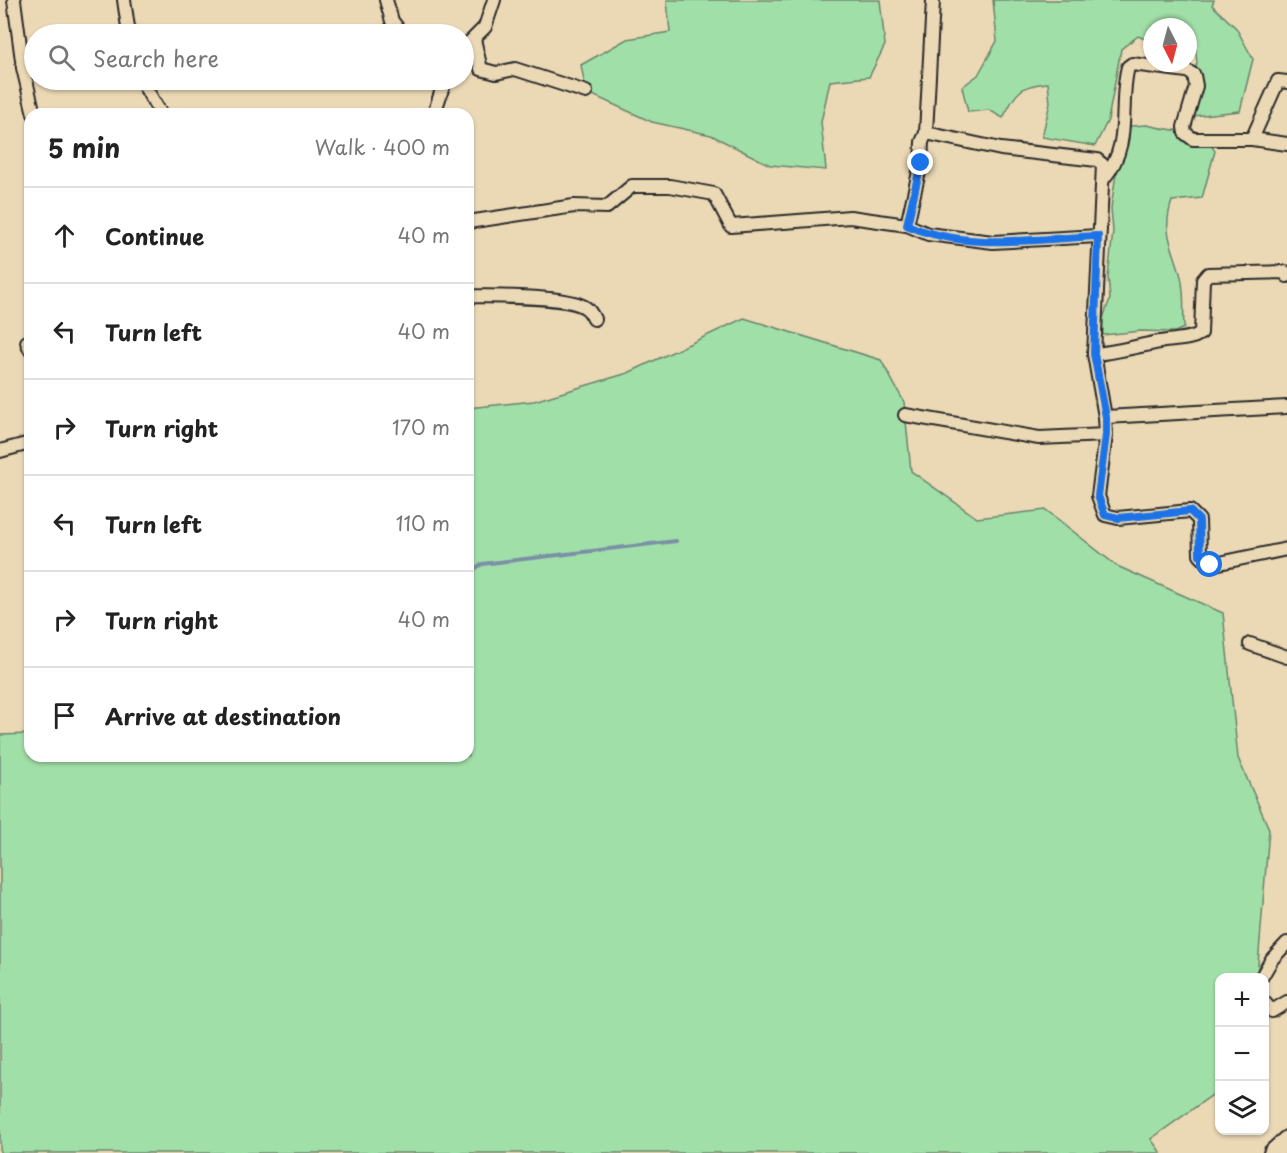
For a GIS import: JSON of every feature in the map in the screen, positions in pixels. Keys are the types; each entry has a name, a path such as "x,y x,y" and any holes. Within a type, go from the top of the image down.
{"main road":[{"path":"1273,1153 1287,1140"}],"street":[{"path":"14,0 24,72"},
{"path":"124,0 128,24"},
{"path":"494,0 485,27 474,39 481,69 496,73 515,69 586,92"},
{"path":"907,225 921,163 922,142 926,132 933,1"},
{"path":"388,3 397,24"},
{"path":"1104,178 1117,157 1126,111 1125,76 1128,67 1132,64 1187,71 1194,75 1196,86 1184,127 1185,133 1193,139 1252,140 1287,144"},
{"path":"1252,140 1278,81 1287,82"},
{"path":"28,90 33,108"},
{"path":"147,90 157,108"},
{"path":"436,108 442,90"},
{"path":"926,132 1001,149 1097,159 1103,165 1094,354 1106,417 1106,435 1098,496 1105,515 1118,518 1190,511 1199,520 1200,555 1210,565 1287,549"},
{"path":"474,221 574,206 607,207 632,186 670,186 714,194 731,226 850,217 907,225 928,234 993,242 1098,236"},
{"path":"1094,354 1127,351 1159,342 1194,338 1202,333 1203,280 1208,274 1286,272 1287,276"},
{"path":"474,296 552,300 579,304 587,308 594,319"},
{"path":"1106,417 1287,407"},
{"path":"905,415 1039,438 1106,435"},
{"path":"0,451 24,445"},
{"path":"1250,644 1287,657"},
{"path":"1264,973 1272,959 1287,943"},
{"path":"1269,1008 1272,1011 1287,1002"}],"green space":[{"path":"667,0 880,0 885,45 869,77 830,81 821,122 826,170 770,165 711,135 652,122 586,92 581,65 627,39 670,32"},
{"path":"993,0 1214,0 1212,5 1236,28 1253,59 1240,111 1193,116 1190,84 1194,72 1197,72 1197,18 1143,18 1143,38 1138,36 1121,49 1108,120 1095,146 1042,137 1050,103 1048,83 1024,88 1015,96 1003,118 989,110 968,112 962,87 978,75 997,41"},
{"path":"1147,125 1194,134 1209,143 1215,151 1202,198 1172,201 1169,212 1168,231 1182,283 1184,328 1175,332 1141,331 1103,335 1102,321 1110,299 1108,277 1113,231 1111,208 1118,160 1126,133 1131,126"},
{"path":"744,318 881,360 904,402 911,471 977,518 1046,510 1117,566 1223,613 1238,758 1269,829 1257,973 1215,973 1215,1093 1151,1139 1161,1153 0,1153 0,735 24,734 24,762 474,762 474,407 534,401 628,373"}],"waterway":[{"path":"474,569 482,564 676,541"}],"route":[{"path":"921,163 907,225 928,234 993,242 1098,236 1094,354 1106,417 1106,435 1098,496 1105,515 1118,518 1190,511 1199,520 1200,555 1210,565"}]}
